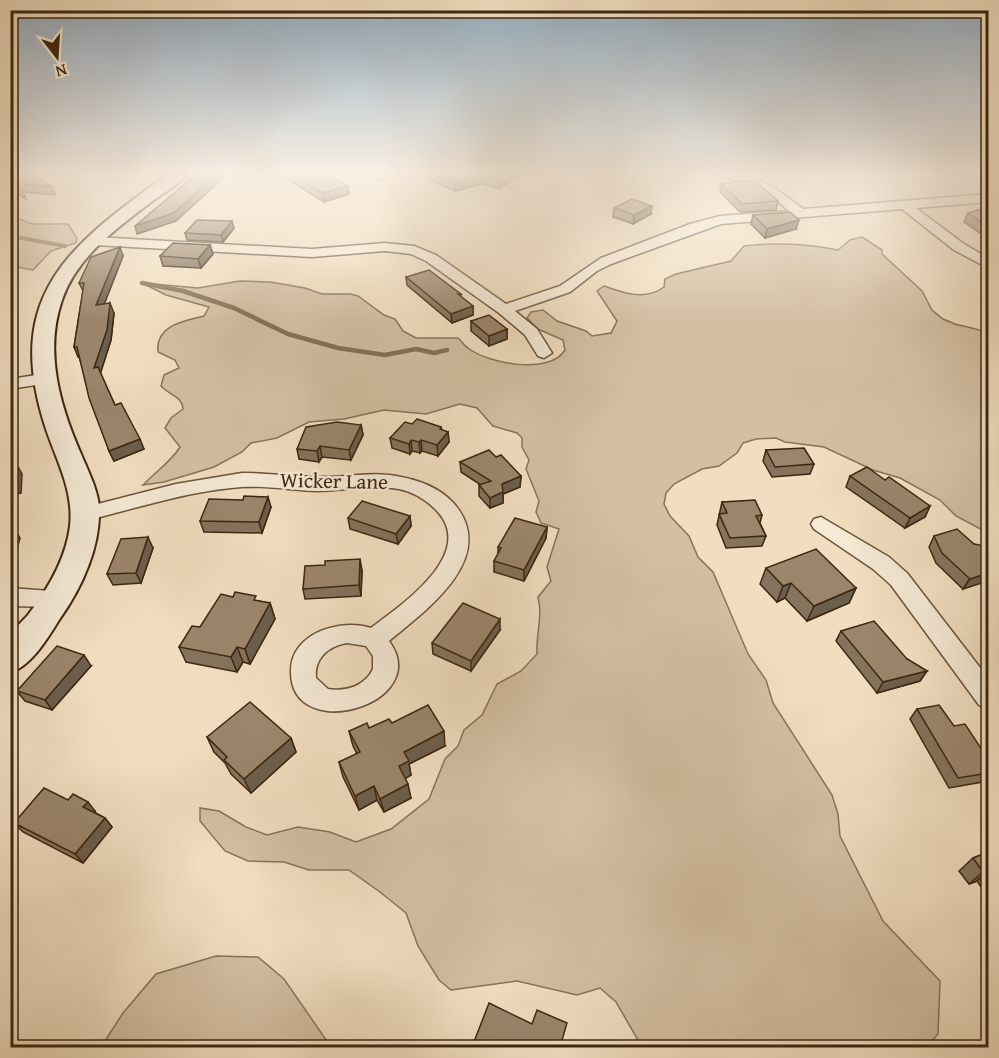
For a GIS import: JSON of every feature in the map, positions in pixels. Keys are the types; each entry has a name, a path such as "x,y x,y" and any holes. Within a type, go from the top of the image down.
{"main road":[{"path":"10,659 33,633 56,598 78,550 85,514 81,488 55,422 43,379 41,339 50,304 69,269 95,241 120,221"}],"street":[{"path":"504,310 559,292 597,265 695,227 720,221"},
{"path":"926,221 959,247 988,264"},
{"path":"95,241 312,253 385,247 408,249 431,258 504,310 533,334 544,353"},
{"path":"10,384 43,379"},
{"name":"Wicker Lane","path":"85,514 184,489 235,480 318,484 388,481 424,491 443,505 456,524 459,535 455,558 439,583 374,639"},
{"path":"821,524 881,563 899,579 988,697"},
{"path":"10,597 56,598"}],"shaded area":[{"path":"11,221 68,224 77,238 76,243 51,251 33,270 11,266"},
{"path":"862,237 882,250 882,254 922,291 932,310 943,319 988,332 988,533 956,516 940,500 900,478 873,470 824,447 785,442 776,438 756,439 743,443 737,453 719,466 702,469 674,484 666,493 664,504 670,516 689,536 698,557 713,572 748,654 766,680 773,703 832,795 838,814 840,836 883,921 940,981 938,1034 927,1047 642,1047 616,1002 600,988 577,995 517,981 451,990 439,980 418,946 406,913 349,870 309,870 284,862 248,861 225,851 200,821 200,808 219,811 246,827 267,835 298,827 330,832 356,842 391,829 429,799 445,759 458,746 464,730 482,715 497,684 521,671 537,654 540,612 538,597 551,581 547,567 559,529 541,523 536,512 539,501 526,469 529,460 522,447 522,438 517,433 493,426 477,408 460,404 426,414 384,410 344,419 309,422 277,438 251,443 242,452 214,467 164,482 143,485 168,462 180,447 165,428 171,418 183,409 182,405 178,398 161,386 164,375 179,368 175,360 158,352 158,343 166,330 180,322 204,316 209,307 166,295 142,283 198,288 240,281 270,282 305,288 322,294 350,294 358,296 384,315 395,319 403,331 416,338 458,338 477,354 489,359 533,365 557,358 565,350 563,340 538,329 527,318 531,312 543,310 557,321 586,331 592,336 611,333 617,321 597,291 604,286 627,293 650,294 664,287 665,279 676,274 731,261 744,246 791,244 838,250 850,240"},
{"path":"216,956 258,957 284,979 331,1047 101,1047 123,1013 156,974"}],"building":[{"path":"196,221 232,221 221,235 185,233"},
{"path":"759,221 794,221 767,229"},
{"path":"980,221 988,221 988,227"},
{"path":"173,243 210,245 198,259 160,256"},
{"path":"120,247 96,305 110,303 107,330 94,368 98,367 115,405 121,403 140,439 109,451 89,398 77,347 74,347 84,283 79,283 91,257"},
{"path":"429,270 473,306 451,314 406,277"},
{"path":"489,315 507,329 489,336 471,321"},
{"path":"417,419 441,427 440,429 448,432 437,445 421,440 419,442 411,440 409,444 390,438 405,422 412,424"},
{"path":"337,422 361,425 349,450 320,446 317,451 297,449 306,427"},
{"path":"804,448 814,464 775,467 766,450"},
{"path":"489,450 496,457 501,455 521,476 502,484 503,492 490,498 479,485 491,481 460,462"},
{"path":"17,465 16,483 10,484 10,466"},
{"path":"867,467 885,480 889,477 930,506 910,518 850,476"},
{"path":"244,496 268,497 259,522 200,521 209,499 243,500"},
{"path":"755,500 762,515 756,516 766,536 730,538 719,514 727,513 722,502"},
{"path":"362,501 410,516 396,534 348,518"},
{"path":"515,518 547,527 524,570 494,561 501,548 498,547"},
{"path":"957,529 974,544 984,546 988,551 988,573 970,579 942,553 934,536"},
{"path":"148,537 136,573 107,574 121,539"},
{"path":"816,549 856,588 814,606 791,583 783,586 766,568"},
{"path":"360,559 359,585 303,589 305,566 325,565 325,561"},
{"path":"235,592 256,596 254,600 270,603 245,649 237,647 231,657 179,647 192,626 200,627 221,594 233,597"},
{"path":"463,603 500,619 471,661 432,643"},
{"path":"874,621 907,659 927,671 883,682 841,631"},
{"path":"57,646 84,655 45,700 17,691"},
{"path":"250,702 291,738 244,779 224,760 227,757 207,737"},
{"path":"428,705 444,731 404,752 409,761 399,766 408,784 380,799 374,786 355,796 339,762 360,752 349,731 367,723 369,728 389,719 392,723"},
{"path":"939,705 954,726 965,724 988,759 988,773 958,778 917,709"},
{"path":"44,788 68,800 73,794 88,802 83,807 105,818 75,854 14,823"},
{"path":"988,852 988,870 983,872 973,858"},
{"path":"489,1003 532,1024 537,1010 567,1023 560,1047 472,1047"}],"waterway":[{"path":"10,236 65,246"},
{"path":"142,283 183,291 234,308 288,334 338,348 385,355 416,349 434,353 447,350"}]}
